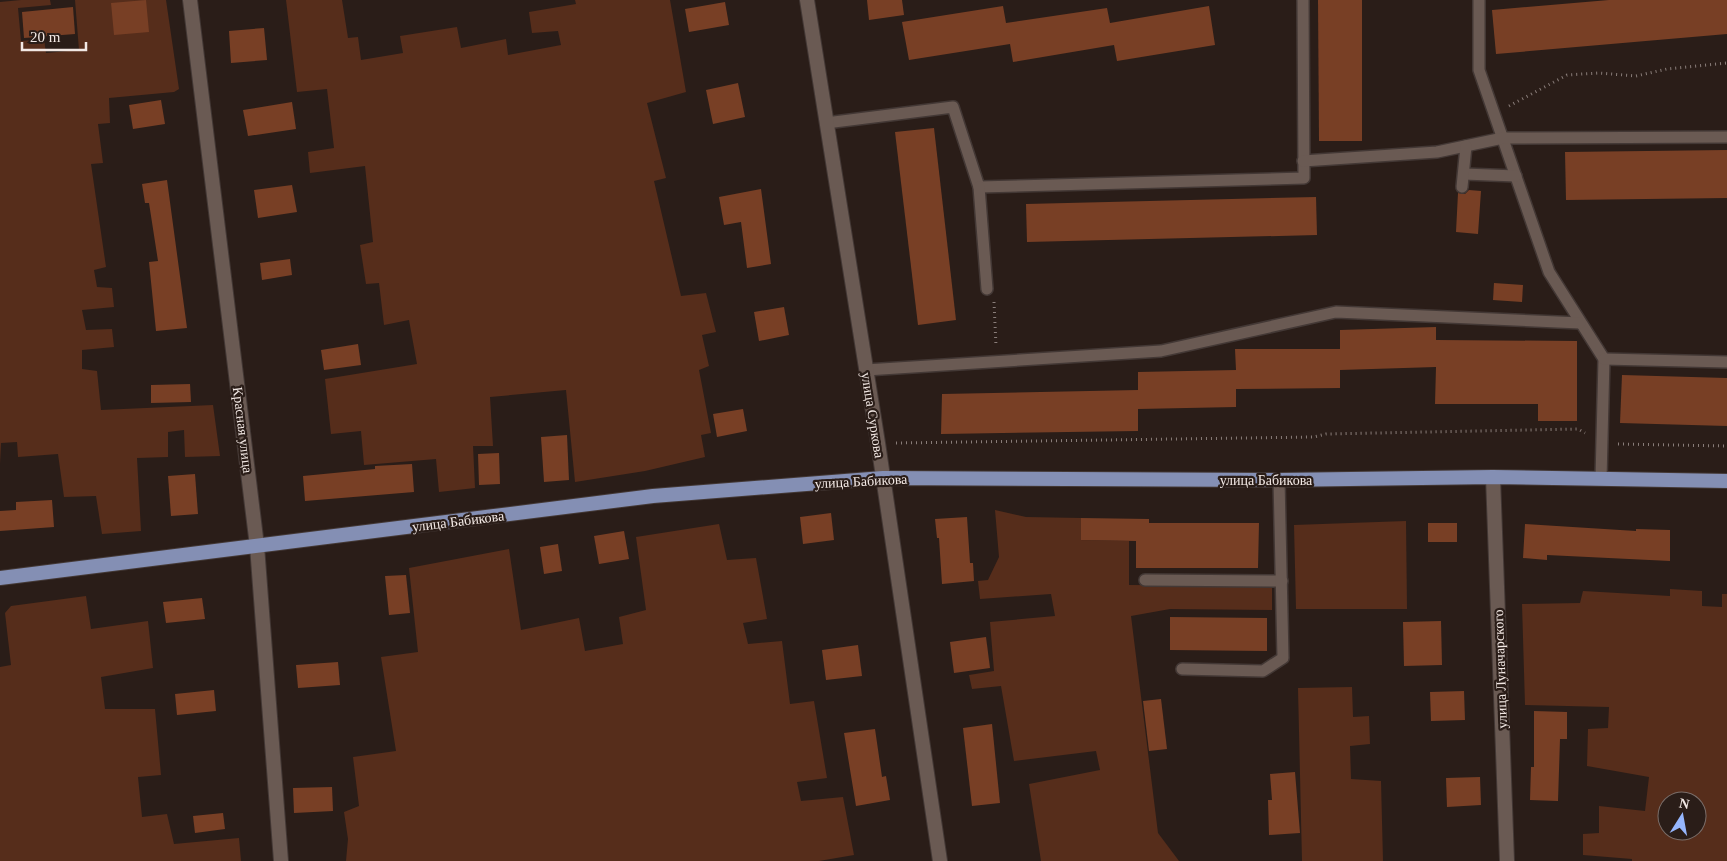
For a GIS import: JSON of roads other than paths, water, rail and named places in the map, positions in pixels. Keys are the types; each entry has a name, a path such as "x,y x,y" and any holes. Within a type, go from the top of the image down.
{"main road":[{"name":"улица Бабикова","path":"0,578 653,496 883,478 1279,480 1493,477 1727,481"}],"street":[{"name":"Красная улица","path":"190,0 258,546 281,861"},
{"name":"улица Суркова","path":"807,0 878,444 940,861"},
{"name":"улица Луначарского","path":"1493,477 1507,861"}],"lane":[{"path":"978,187 1304,178 1303,0"},
{"path":"1479,0 1479,70 1549,272 1604,359 1600,478"},
{"path":"826,123 953,107 978,187 986,289"},
{"path":"1303,161 1437,152 1503,138 1727,137"},
{"path":"1462,187 1466,146"},
{"path":"1464,174 1516,176"},
{"path":"866,370 1161,351 1336,312 1580,323"},
{"path":"1604,359 1727,362"},
{"path":"1182,669 1263,671 1283,658 1279,480"},
{"path":"1145,580 1282,581"}]}
